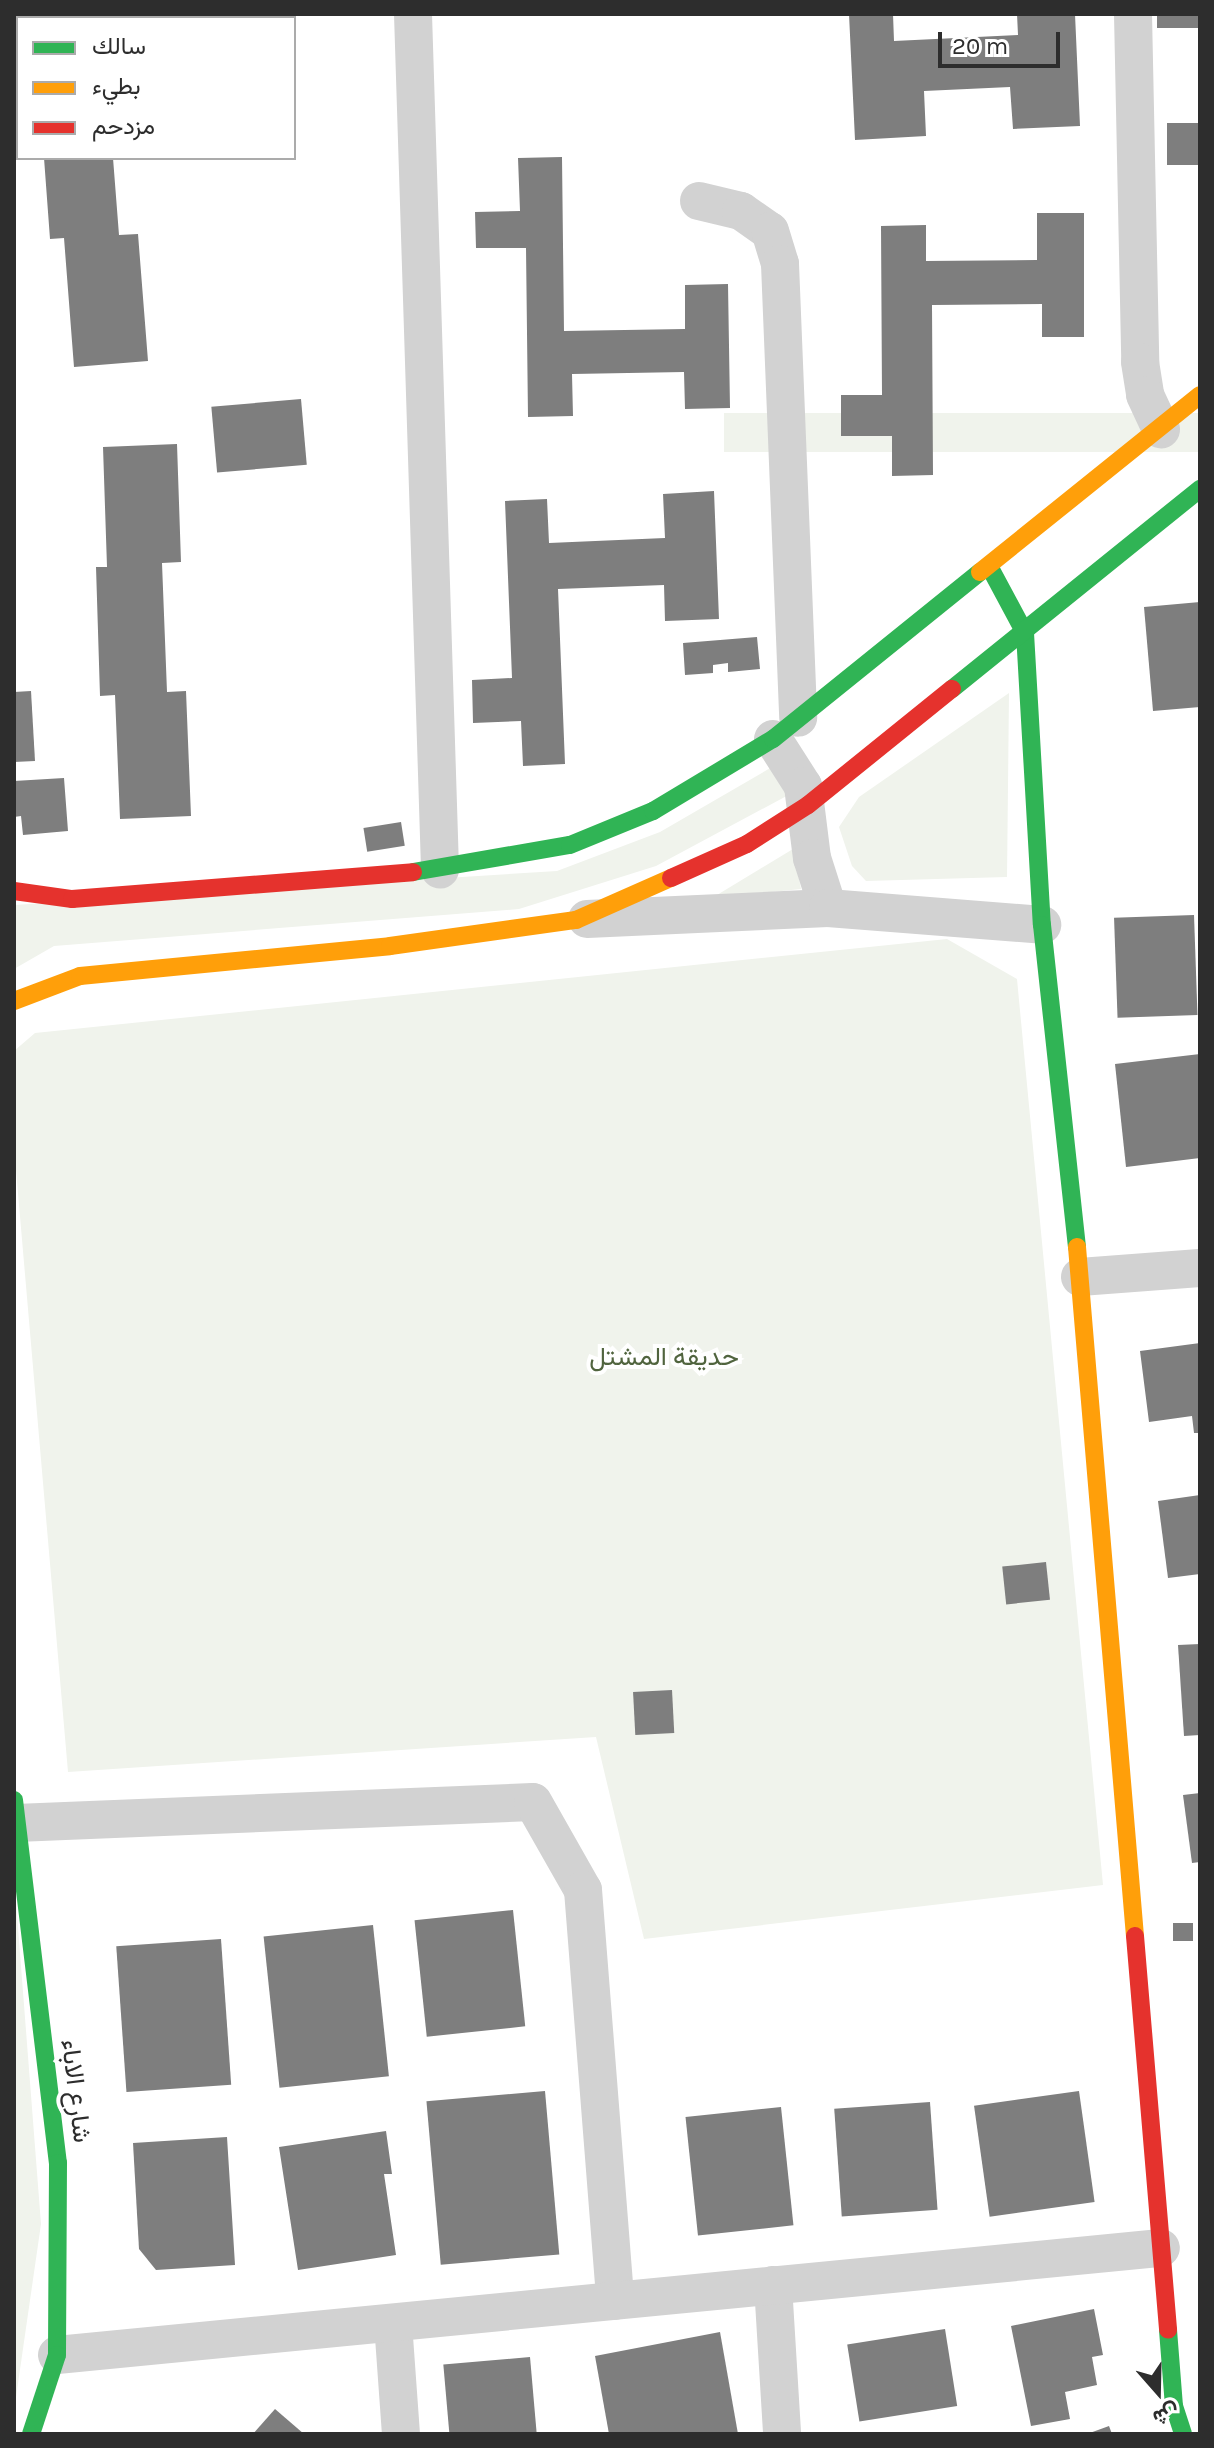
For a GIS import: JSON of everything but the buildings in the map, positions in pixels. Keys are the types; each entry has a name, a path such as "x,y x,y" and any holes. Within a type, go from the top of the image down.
{"street":[{"path":"413,14 440,870"},
{"path":"1133,14 1140,362 1145,395 1161,429"},
{"path":"699,201 741,211 770,231 780,264 786,728 808,805 812,858 828,908"},
{"path":"14,891 72,899 236,890 440,870 570,845 653,811 786,728 1200,395"},
{"path":"576,920 747,844 808,805 1200,489"},
{"path":"989,566 1025,633 1042,925 1080,1277 1174,2406 1183,2434"},
{"path":"14,1001 80,976 390,946 576,920 828,908 1042,925"},
{"path":"1080,1277 1200,1268"},
{"path":"15,1811 533,1802 583,1890 615,2301"},
{"name":"شارع الاباء","path":"15,1811 58,2163 57,2355 31,2434"},
{"path":"57,2355 1161,2248"},
{"path":"773,2285 782,2434"},
{"path":"393,2323 401,2434"}],"green space":[{"path":"724,413 1200,413 1200,452 724,452"},
{"path":"1009,693 1007,877 866,881 852,866 839,827 859,797"},
{"path":"772,767 794,792 656,866 519,909 54,946 14,969 14,905 557,871 660,832"},
{"path":"793,849 801,889 712,898"},
{"name":"حديقة المشتل","path":"947,939 1017,979 1103,1885 644,1939 596,1737 68,1772 14,1147 14,1051 35,1033"},
{"path":"14,1876 41,2224 14,2411"}],"traffic: fast":[{"path":"952,689 1200,489"},
{"path":"989,566 1025,633 1042,925 1077,1247"},
{"path":"413,872 570,845 653,811 773,739 980,572"},
{"path":"14,1800 58,2163 57,2355 31,2434"},
{"path":"1168,2330 1174,2406 1183,2434"}],"traffic: slow":[{"path":"980,572 1200,395"},
{"path":"14,1001 80,976 390,946 576,920 671,878"},
{"path":"1077,1247 1135,1936"}],"traffic: jam":[{"path":"671,878 747,844 808,805 952,689"},
{"path":"14,891 72,899 413,872"},
{"path":"1135,1936 1168,2330"}]}
